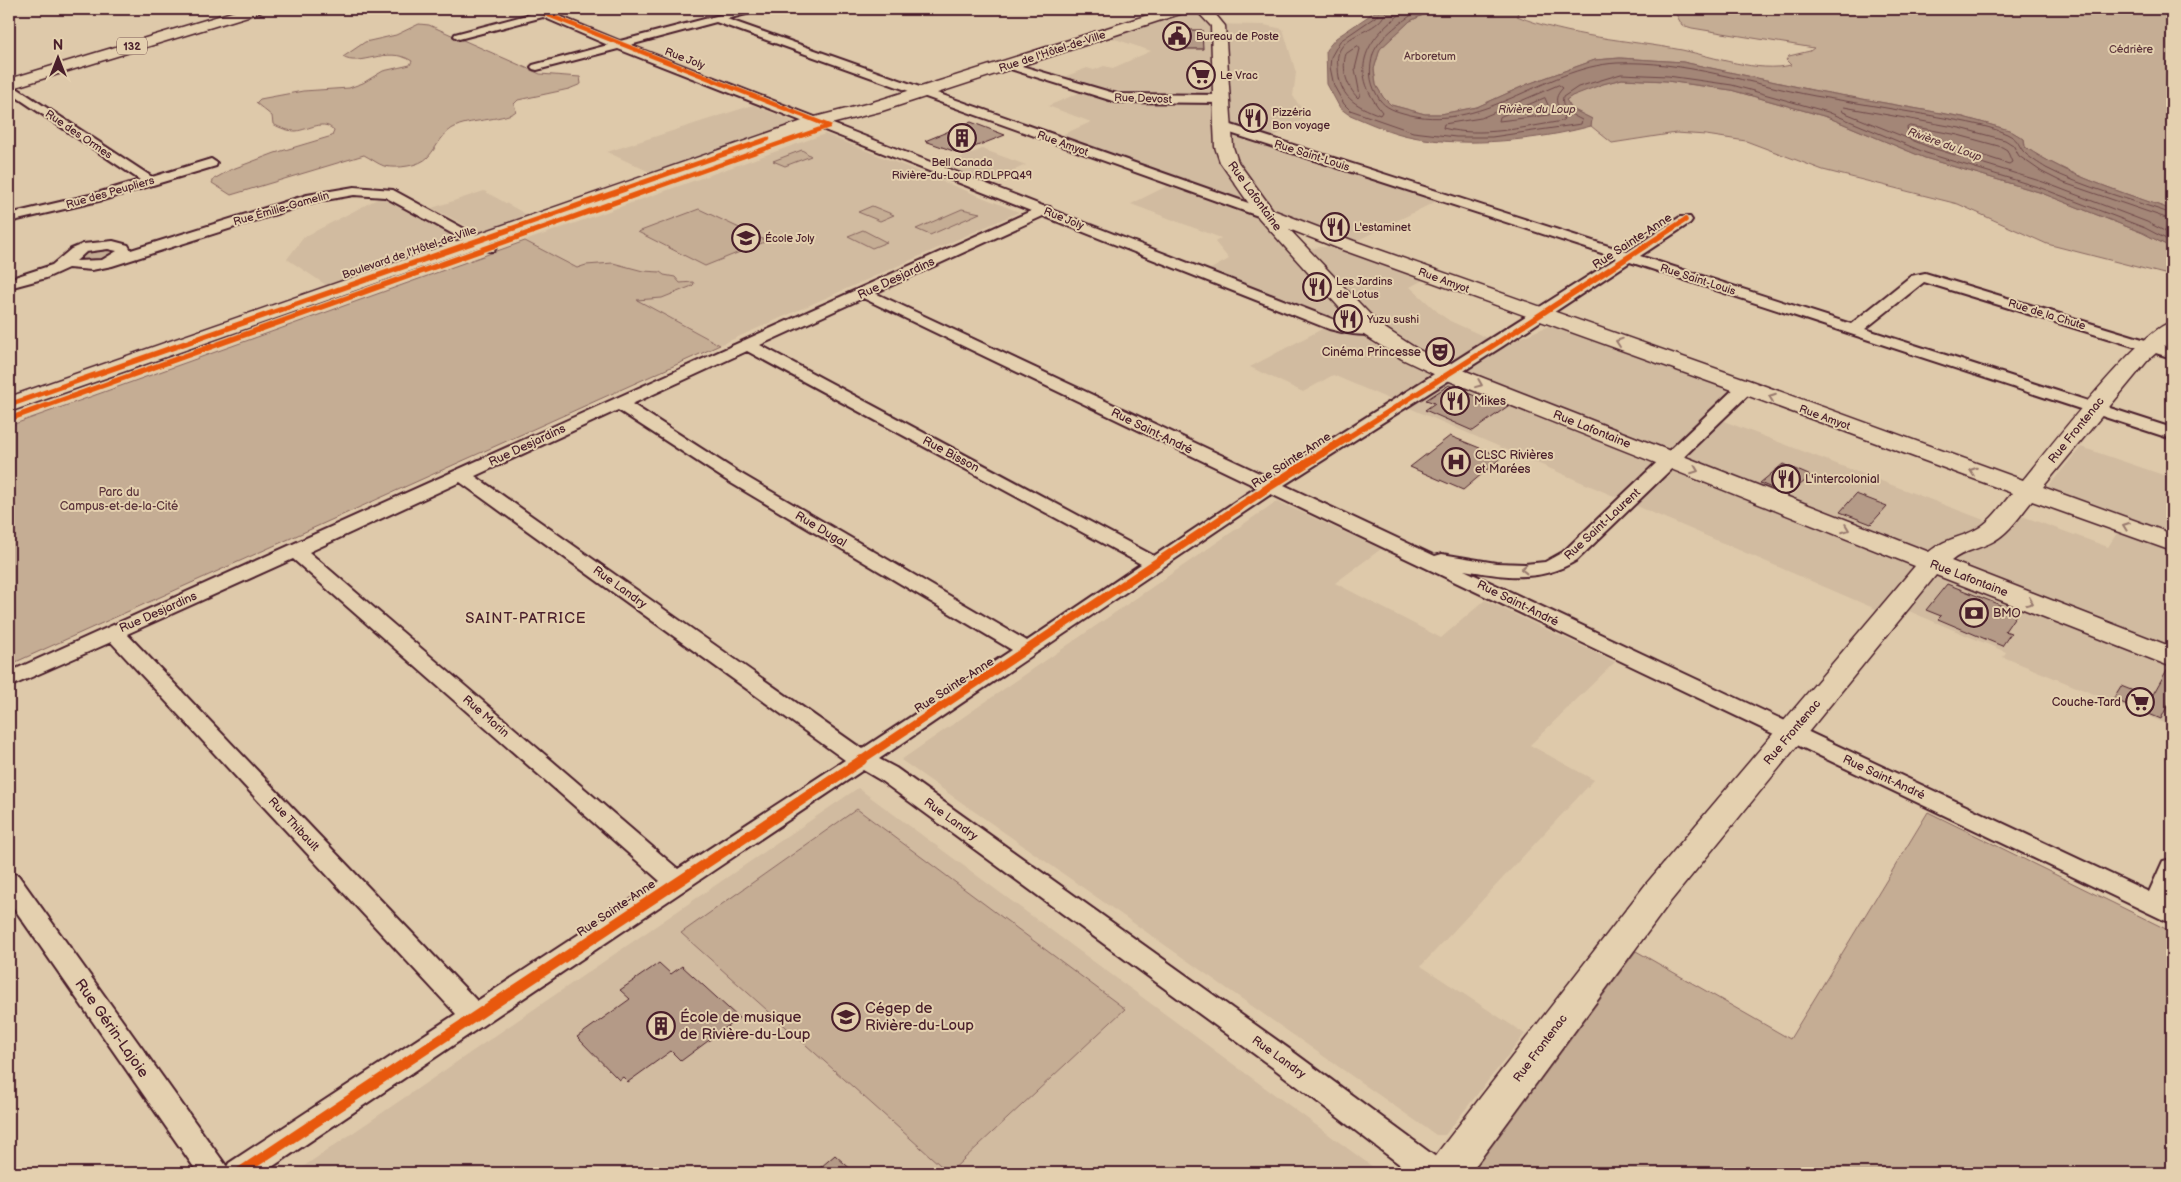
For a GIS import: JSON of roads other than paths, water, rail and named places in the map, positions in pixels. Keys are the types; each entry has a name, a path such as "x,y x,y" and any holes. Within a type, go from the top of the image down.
{"main road":[{"name":"132","path":"9,85 256,9"},
{"name":"Rue de l'Hôtel-de-Ville","path":"922,93 1182,9"},
{"name":"Rue Lafontaine","path":"1202,9 1210,14 1218,26 1222,126 1229,162 1266,214 1301,254 1372,330 1402,351 1450,373 2172,658"},
{"name":"Boulevard de l'Hôtel-de-Ville","path":"9,419 483,245 823,124 922,93"},
{"name":"Rue Amyot","path":"1266,214 2172,543"},
{"name":"Boulevard de l'Hôtel-de-Ville","path":"9,405 483,245"},
{"path":"1301,254 1304,249 1314,245 1347,245"},
{"name":"Rue Frontenac","path":"1446,1173 1658,893 1932,563 1950,548 1991,532 2140,355 2165,343"}],"street":[{"name":"Rue Joly","path":"533,9 1305,314 1349,330 1372,330"},
{"path":"459,36 564,9"},
{"path":"537,67 754,9"},
{"name":"Rue Amyot","path":"716,19 1266,214"},
{"name":"Rue Devost","path":"1008,65 1116,98 1222,100"},
{"name":"Rue des Ormes","path":"9,85 150,181"},
{"name":"Rue Saint-Louis","path":"1222,126 2172,434"},
{"name":"Rue des Peupliers","path":"11,215 98,197 211,163"},
{"name":"Rue Émilie-Gamelin","path":"152,247 138,249 105,244 87,248 73,254 69,259 71,264 77,266 93,266 312,198 337,192 365,190 377,191 397,197 483,245"},
{"name":"Rue Desjardins","path":"9,680 1045,210"},
{"name":"Rue Sainte-Anne","path":"239,1173 1270,487 1450,373 1685,220"},
{"path":"110,261 119,257 124,251 119,246"},
{"path":"9,284 62,266 69,259"},
{"path":"39,274 93,266"},
{"name":"Rue de la Chute","path":"1854,330 1916,279 1922,277 2165,343"},
{"name":"Rue Saint-André","path":"864,293 1270,487 1304,500 1791,734 2164,910"},
{"name":"Rue Bisson","path":"748,345 1155,564"},
{"name":"Rue Saint-Laurent","path":"1421,557 1490,567 1527,570 1551,567 1570,556 1746,387"},
{"name":"Rue Dugal","path":"619,403 732,476 1027,650"},
{"name":"Rue Landry","path":"462,474 860,760 888,774 1085,915 1434,1173"},
{"name":"Rue Morin","path":"295,550 677,882"},
{"name":"Rue Thibault","path":"113,632 475,1016"},
{"path":"2164,910 2172,868"},
{"name":"Rue Gérin-Lajoie","path":"9,882 216,1173"}],"water":[{"name":"Rivière du Loup","path":"1379,9 1436,9 1410,21 1380,49 1374,69 1376,85 1383,97 1391,105 1425,114 1441,114 1477,107 1528,84 1595,60 1620,58 1683,62 1812,90 1963,117 2009,130 2024,139 2025,147 2060,167 2097,183 2172,210 2172,248 2143,233 2039,192 1925,158 1827,117 1731,90 1667,81 1622,79 1603,84 1566,100 1572,109 1592,119 1591,126 1571,131 1526,139 1479,142 1433,140 1397,133 1348,114 1340,108 1327,84 1326,50 1336,38"}],"place":[{"name":"Bureau de Poste","path":"1177,36"},
{"name":"Le Vrac","path":"1201,75"},
{"name":"Pizzéria Bon voyage","path":"1253,118"},
{"name":"Bell Canada Rivière-du-Loup RDLPPQ49","path":"962,138"},
{"name":"L'estaminet","path":"1335,227"},
{"name":"École Joly","path":"746,238"},
{"name":"Les Jardins de Lotus","path":"1317,287"},
{"name":"Yuzu sushi","path":"1348,319"},
{"name":"Cinéma Princesse","path":"1440,352"},
{"name":"Mikes","path":"1455,401"},
{"name":"CLSC Rivières et Marées","path":"1456,462"},
{"name":"L'intercolonial","path":"1786,479"},
{"name":"BMO","path":"1974,613"},
{"name":"Couche-Tard","path":"2140,702"},
{"name":"Cégep de Rivière-du-Loup","path":"846,1017"},
{"name":"École de musique de Rivière-du-Loup","path":"661,1026"}],"district":[{"name":"SAINT-PATRICE","path":"526,618"}],"park label":[{"name":"Cédrière","path":"2131,49"},
{"name":"Arboretum","path":"1430,56"},
{"name":"Parc du Campus-et-de-la-Cité","path":"119,499"}]}
